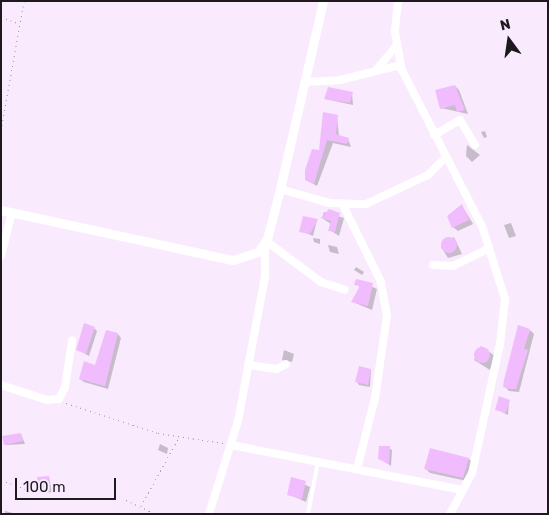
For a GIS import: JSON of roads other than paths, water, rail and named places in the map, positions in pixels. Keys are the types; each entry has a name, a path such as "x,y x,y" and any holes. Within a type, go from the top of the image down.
{"street":[{"path":"209,514 213,510 232,443 265,277 265,242 280,189 324,1"},
{"path":"398,1 397,44 401,65 445,158 482,226 503,290 504,320 472,473 450,514"},
{"path":"375,71 397,44"},
{"path":"305,82 401,65"},
{"path":"434,135 460,120 475,145"},
{"path":"280,189 343,205 383,198 428,175 445,158"},
{"path":"343,205 381,282 387,315 375,398 357,470"},
{"path":"1,210 233,260 249,257 265,242"},
{"path":"1,256 12,212"},
{"path":"265,242 321,282 345,290"},
{"path":"433,265 453,266 488,249"},
{"path":"1,385 55,400 65,387 72,341"},
{"path":"248,365 277,369 286,364"},
{"path":"232,443 357,470 463,490"}],"lane":[{"path":"308,514 318,462"}]}
